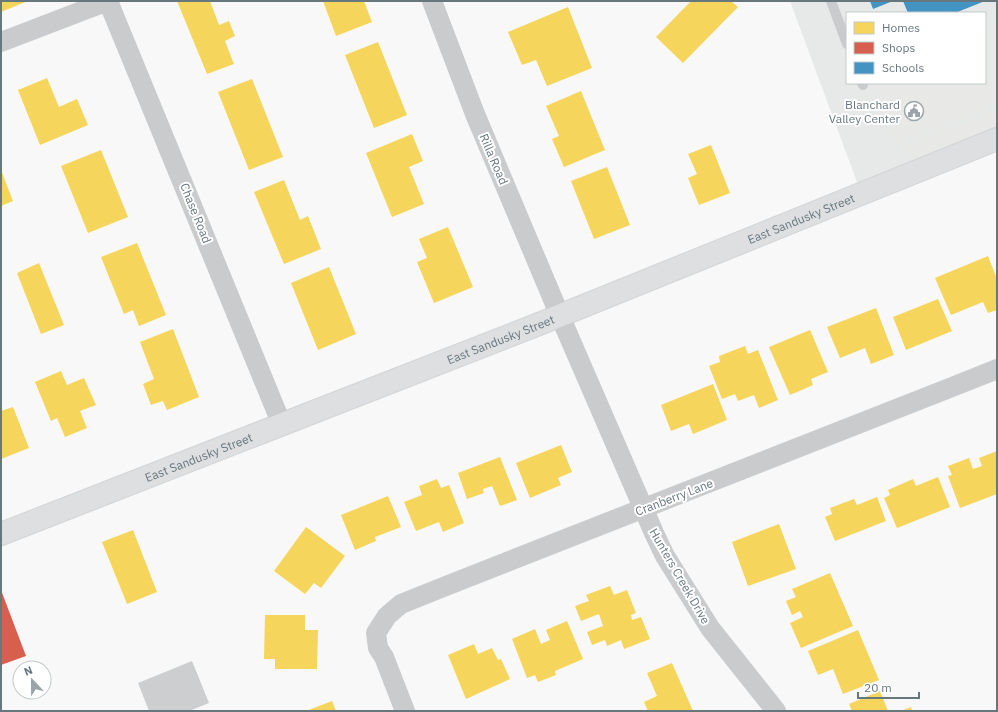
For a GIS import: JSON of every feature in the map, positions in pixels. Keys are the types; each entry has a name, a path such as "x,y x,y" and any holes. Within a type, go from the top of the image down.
{"main road":[{"name":"East Sandusky Street","path":"1,534 560,316 997,138"}],"street":[{"path":"1,42 108,1"},
{"name":"Chase Road","path":"108,1 282,425"},
{"name":"Rilla Road","path":"435,2 475,114 560,316"},
{"name":"Hunters Creek Drive","path":"560,316 643,509 665,556 710,628 776,711"},
{"name":"Cranberry Lane","path":"405,711 384,657 378,648 376,633 387,616 401,604 997,369"}],"lane":[{"path":"831,1 846,41"}],"shaded area":[{"name":"Blanchard Valley Center","path":"790,1 997,1 997,139 861,193"},
{"path":"997,24 997,103 897,143 878,93 878,84 986,84 986,29"},
{"path":"997,111 997,127 918,157 907,154 899,149"}],"building: Homes":[{"path":"1,1 28,1 1,12"},
{"path":"177,1 210,1 219,25 229,21 235,36 225,41 234,64 207,74"},
{"path":"323,1 364,1 372,22 336,36"},
{"path":"691,1 731,1 738,7 683,63 656,37"},
{"path":"568,7 592,68 547,86 536,60 522,65 508,32"},
{"path":"378,42 407,115 374,128 345,55"},
{"path":"47,78 59,107 77,99 88,125 40,145 18,90"},
{"path":"252,79 283,157 249,170 218,92"},
{"path":"581,91 605,150 564,167 552,139 559,136 546,106"},
{"path":"412,134 423,161 409,167 424,204 392,217 366,153"},
{"path":"711,145 730,193 699,205 688,178 697,174 688,154"},
{"path":"101,150 128,217 88,233 61,166"},
{"path":"607,167 630,225 594,239 571,181"},
{"path":"1,170 13,201 1,206"},
{"path":"284,180 300,220 308,216 321,249 284,264 254,192"},
{"path":"448,227 473,287 434,303 417,262 427,258 419,239"},
{"path":"137,243 166,315 139,326 133,310 124,314 101,257"},
{"path":"988,256 997,279 997,310 988,313 983,302 951,315 935,278"},
{"path":"39,263 64,325 41,334 17,273"},
{"path":"329,267 356,334 318,350 291,283"},
{"path":"938,299 952,331 906,350 893,317"},
{"path":"876,308 894,355 871,364 865,348 840,358 827,327"},
{"path":"173,329 199,397 167,410 163,401 151,405 143,384 154,379 140,342"},
{"path":"810,330 828,372 811,379 813,385 790,395 769,347"},
{"path":"745,346 748,354 758,350 778,400 759,408 754,395 738,401 735,394 722,399 709,366 720,362 719,356"},
{"path":"61,371 67,385 84,378 96,405 80,411 87,428 65,437 57,418 51,421 35,382"},
{"path":"713,384 727,420 693,434 689,424 671,431 661,405"},
{"path":"13,407 29,448 1,459 1,411"},
{"path":"561,445 572,472 558,478 561,485 530,498 516,463"},
{"path":"997,451 997,494 960,508 948,476 952,475 948,466 969,458 973,469 982,466 979,458"},
{"path":"500,457 517,500 500,506 492,486 483,489 484,493 467,499 458,473"},
{"path":"938,477 950,507 897,528 884,498 890,495 888,490 913,479 916,486"},
{"path":"437,479 441,488 449,485 464,523 443,532 439,522 416,531 404,502 422,495 419,486"},
{"path":"388,496 401,527 375,537 376,541 355,550 341,515"},
{"path":"877,497 886,521 835,541 825,517 832,514 830,508 854,499 857,505"},
{"path":"779,524 796,569 748,586 732,542"},
{"path":"306,527 345,556 321,588 314,583 305,594 274,571"},
{"path":"133,530 157,592 127,604 102,542"},
{"path":"830,573 853,626 801,648 790,623 803,617 800,611 792,615 786,601 796,597 792,589"},
{"path":"610,586 614,595 627,590 636,613 631,615 632,620 641,617 650,639 624,649 621,640 607,646 605,640 592,645 587,632 603,626 599,614 581,621 575,606 589,601 586,595"},
{"path":"265,615 305,615 305,630 318,630 317,669 275,669 275,659 264,659"},
{"path":"567,621 583,659 555,671 556,675 538,682 535,675 527,678 512,639 535,629 541,644 550,640 546,630"},
{"path":"858,630 879,680 843,694 833,669 818,675 808,651"},
{"path":"474,644 478,654 492,648 498,660 501,659 510,679 466,699 448,655"},
{"path":"672,663 693,711 648,711 644,702 657,696 647,673"},
{"path":"880,691 888,711 852,711 849,704"},
{"path":"332,701 336,711 306,711"},
{"path":"911,707 912,711 901,711"}],"building: Shops":[{"path":"1,590 26,656 1,665"}],"building: Schools":[{"path":"870,1 893,1 873,9"},
{"path":"903,1 985,1 958,12 908,12"}],"building: Other":[{"path":"192,661 209,703 189,711 149,711 138,683"}],"place":[{"name":"Blanchard Valley Center","path":"914,111"}]}
